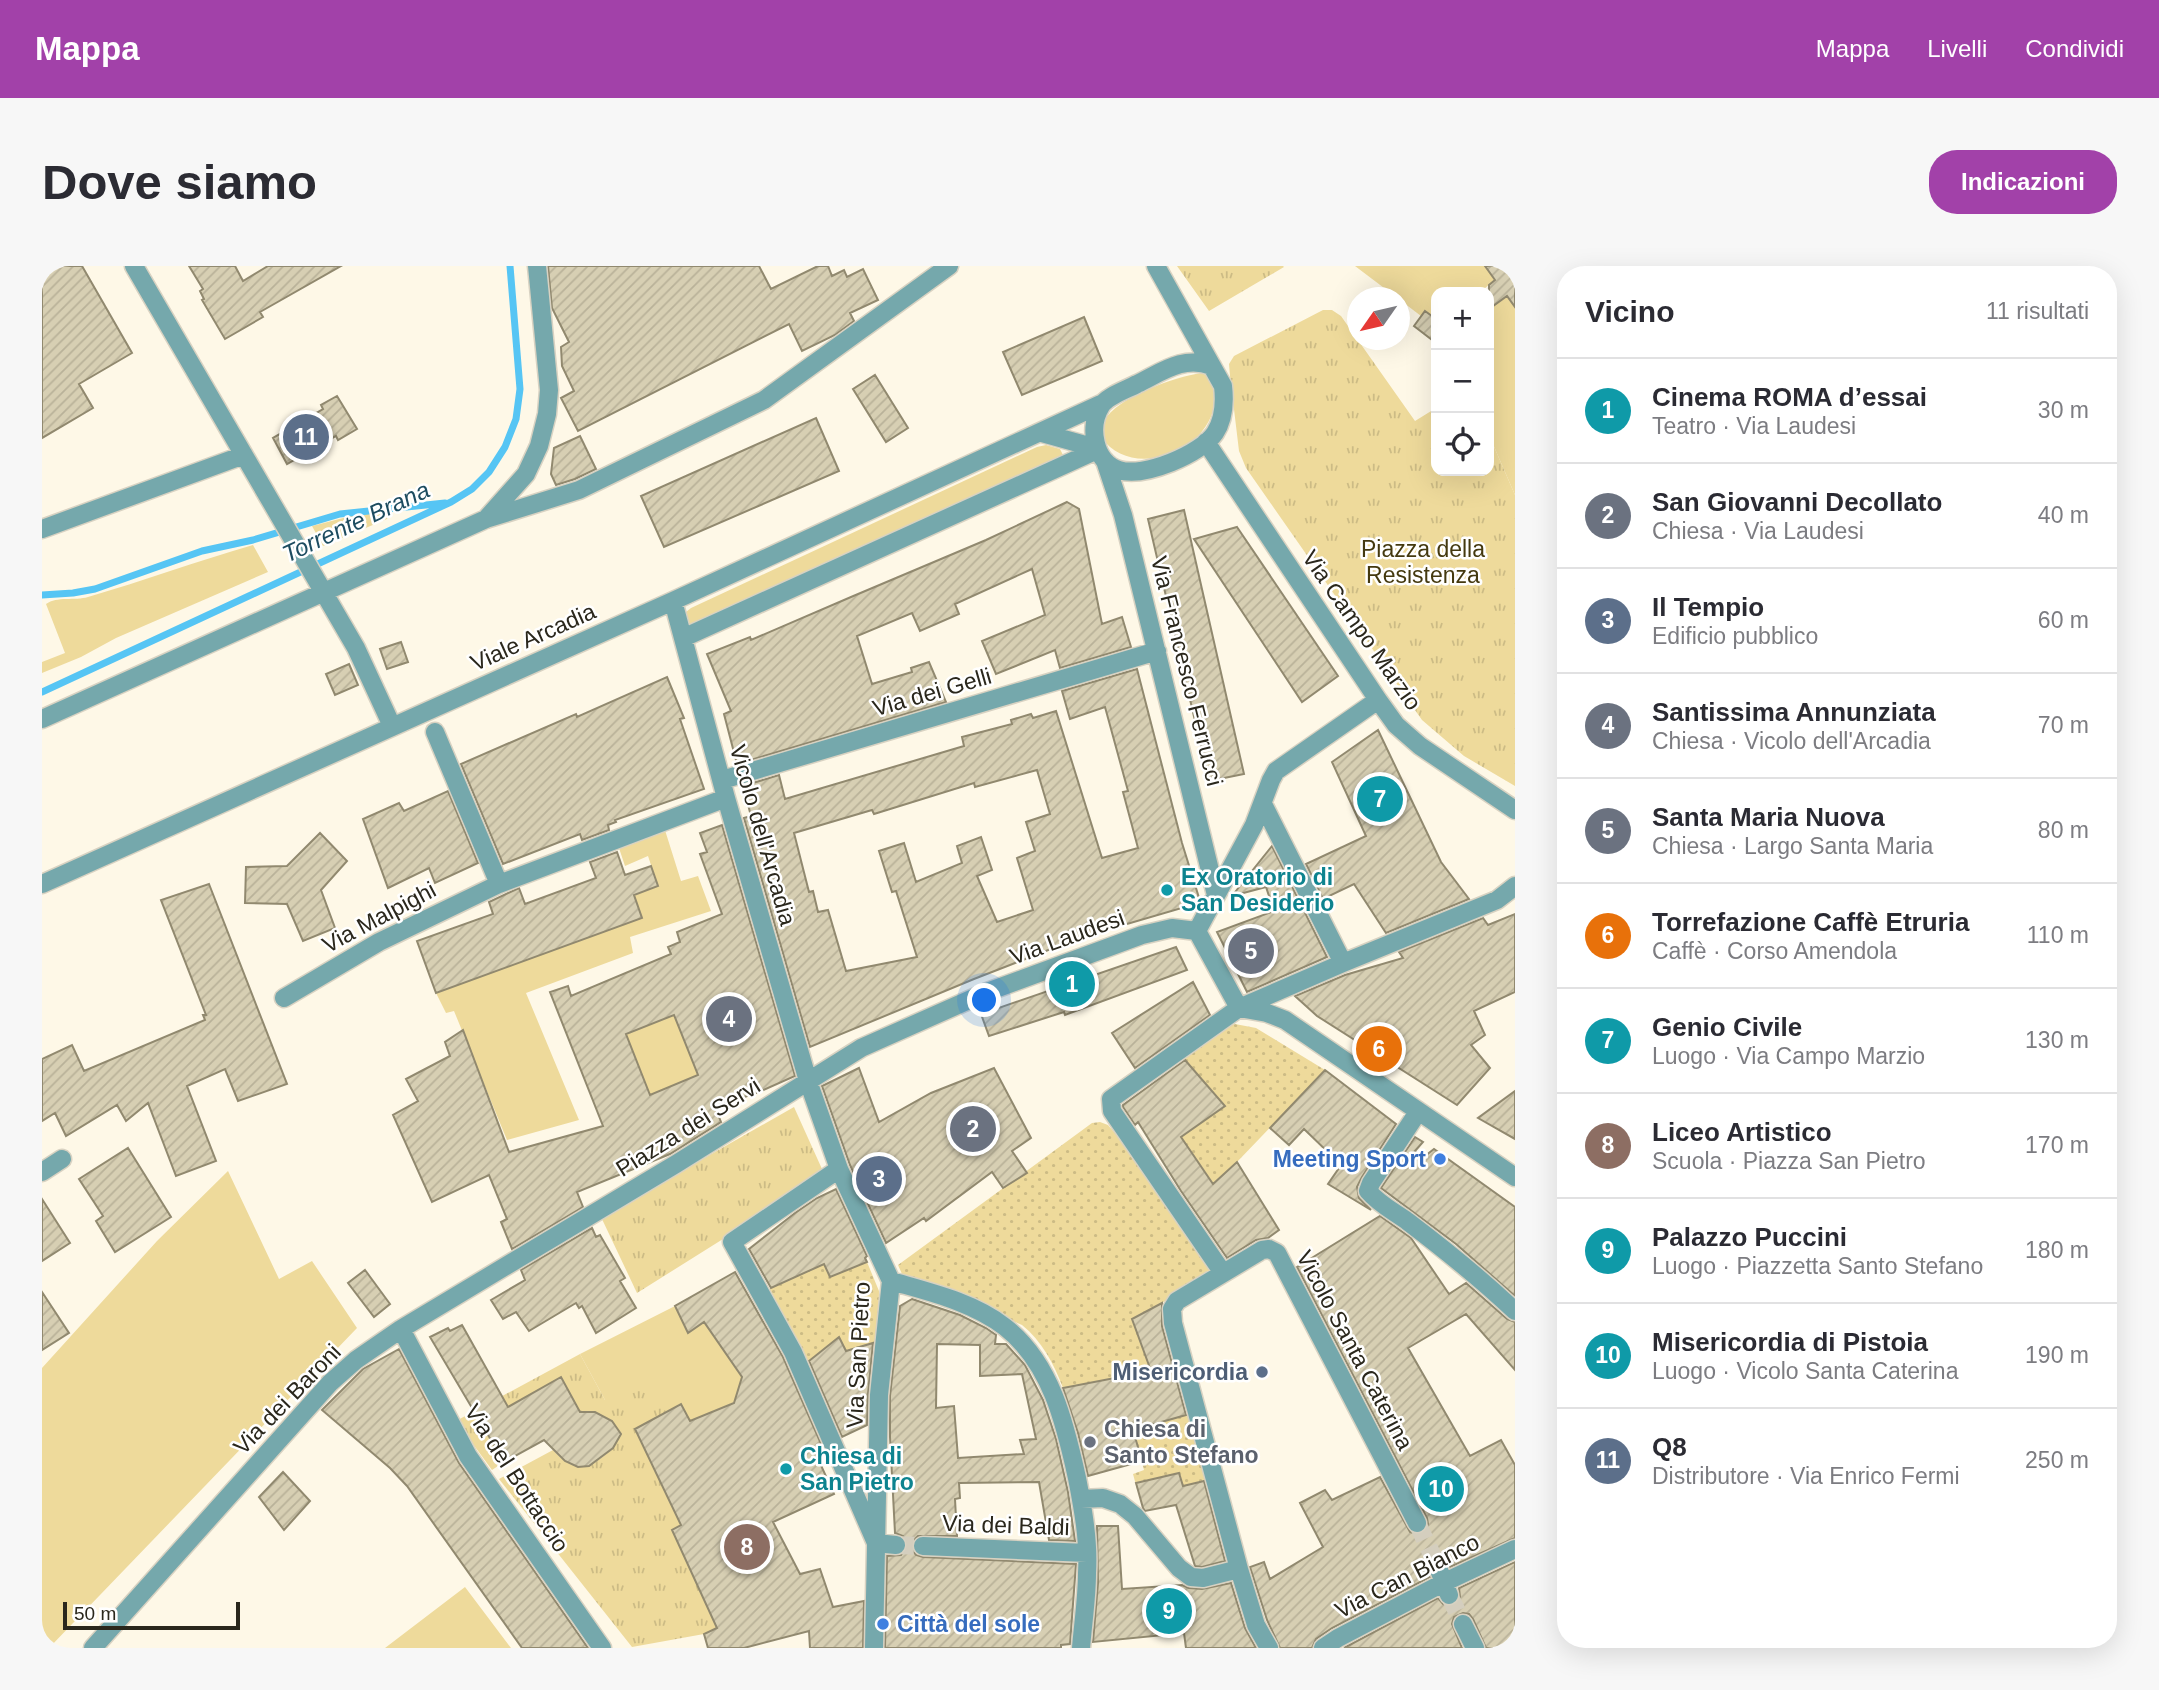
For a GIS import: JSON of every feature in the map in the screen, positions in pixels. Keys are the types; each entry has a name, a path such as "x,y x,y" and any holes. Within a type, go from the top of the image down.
{"street":[{"path":"134,266 365,665 392,726"},
{"path":"486,519 526,474 539,446 547,414 549,390 537,266"},
{"path":"42,719 320,586 486,519 579,490 764,400 950,266"},
{"path":"1042,433 1100,453 1115,469 1136,472 1170,462 1213,436 1223,416 1223,386 1156,266"},
{"path":"1163,372 1181,353 1186,340 1186,321"},
{"path":"1100,453 1095,419 1101,404 1189,361 1212,366"},
{"name":"Viale Arcadia","path":"42,884 673,601 1101,404"},
{"name":"Via Campo Marzio","path":"1206,442 1396,724 1420,746 1515,810"},
{"path":"683,638 1100,453"},
{"name":"Via Francesco Ferrucci","path":"1100,453 1123,514 1216,895"},
{"path":"42,529 244,455"},
{"name":"Vicolo dell'Arcadia","path":"673,601 726,798 808,1081"},
{"name":"Via dei Gelli","path":"722,780 1157,650"},
{"path":"1238,1008 1197,931 1254,825 1276,771 1378,700"},
{"path":"435,732 499,884"},
{"name":"Via Malpighi","path":"284,998 379,942 499,884 726,798"},
{"path":"1263,804 1343,963"},
{"path":"1269,1648 1256,1625 1239,1569 1172,1313 1180,1298 1223,1273 1112,1111 1111,1099 1238,1008 1497,900 1515,886"},
{"name":"Via Laudesi","path":"808,1081 881,1038 1031,975 1156,931 1182,928 1197,931"},
{"path":"1238,1008 1267,1013 1285,1020 1515,1177"},
{"name":"Via San Pietro","path":"808,1081 839,1169 891,1281 879,1395 874,1648"},
{"name":"Piazza dei Servi","path":"594,1213 808,1081"},
{"path":"1419,1112 1368,1191 1515,1311"},
{"path":"42,1172 62,1159"},
{"path":"839,1169 732,1242 793,1352 876,1544 896,1545"},
{"name":"Via dei Baroni","path":"93,1648 330,1383 356,1360 401,1329 594,1213"},
{"name":"Vicolo Santa Caterina","path":"1223,1273 1262,1250 1277,1252 1417,1523"},
{"path":"891,1281 940,1296 991,1318 1023,1343 1035,1359 1057,1402 1081,1499 1087,1553 1082,1648"},
{"name":"Via del Bottaccio","path":"401,1329 468,1456 602,1648"},
{"path":"1081,1499 1102,1497 1120,1504 1135,1516 1191,1577 1203,1578 1239,1569"},
{"name":"Via dei Baldi","path":"923,1546 1087,1553"},
{"name":"Via Can Bianco","path":"1323,1648 1338,1638 1447,1589 1515,1549"},
{"path":"1437,1564 1447,1589"},
{"path":"1463,1624 1475,1648"}],"green space":[{"path":"1177,266 1283,266 1284,267 1209,311"},
{"path":"1355,266 1485,266 1495,280 1486,287 1431,287 1431,315 1425,311 1421,316 1410,308 1410,287 1383,287"},
{"path":"1508,295 1515,305 1515,495 1494,447 1494,305"},
{"name":"Piazza della Resistenza","path":"1323,310 1332,310 1347,325 1347,350 1365,350 1415,421 1431,411 1431,476 1494,476 1494,447 1515,495 1515,786 1464,756 1422,720 1246,468 1239,451 1229,364 1234,356"},
{"path":"1201,373 1210,378 1214,386 1213,413 1203,430 1189,443 1171,453 1152,458 1133,458 1115,451 1101,437 1104,421 1121,404 1162,384"},
{"path":"1046,445 1060,449 1063,455 686,627 686,612 691,608"},
{"path":"386,511 390,517 387,519 323,546 312,526 351,516"},
{"path":"253,545 268,572 42,673 42,662 65,653 46,604 55,600 88,597"},
{"path":"664,827 681,881 698,876 711,911 630,937 633,953 526,993 579,1120 507,1140 454,1011 446,1013 436,993 642,918 634,895 658,886 648,856 625,866 618,845"},
{"path":"674,1015 698,1075 650,1095 626,1034"},
{"path":"1235,1024 1256,1028 1325,1070 1237,1162 1213,1183 1181,1137 1225,1106 1181,1056 1226,1026"},
{"path":"794,1107 822,1169 731,1234 637,1293 601,1217"},
{"path":"1092,1123 1108,1125 1141,1163 1212,1271 1132,1319 1152,1371 1063,1388 1047,1354 1036,1338 1022,1325 902,1274 898,1265"},
{"path":"228,1171 279,1279 312,1261 357,1328 49,1648 42,1648 42,1368 157,1241"},
{"path":"867,1262 879,1291 878,1342 846,1351 839,1337 805,1365 767,1290 824,1264 830,1277"},
{"path":"675,1306 688,1332 704,1322 745,1382 738,1390 737,1401 690,1421 681,1405 668,1411 605,1400 580,1354"},
{"path":"580,1354 605,1400 649,1377 668,1411 636,1429 681,1525 717,1628 704,1634 632,1647 499,1479 553,1450 576,1466 597,1461 613,1448 612,1421 595,1412 481,1422 504,1462 492,1470 456,1421"},
{"path":"1191,1413 1209,1479 1183,1486 1179,1473 1137,1489 1133,1474 1144,1470 1133,1430"},
{"path":"465,1587 511,1648 385,1648"}],"building":[{"path":"42,266 82,266 132,353 79,384 93,408 42,438"},
{"path":"189,266 235,266 243,281 268,266 341,266 260,312 263,317 225,339 202,300 204,299 200,291 203,289"},
{"path":"548,266 759,266 771,289 818,266 828,266 832,276 844,270 847,277 863,269 878,300 850,313 854,321 835,335 802,351 789,324 578,431 561,398 574,391 562,366 561,347 569,342 552,308"},
{"path":"1485,266 1515,266 1515,307 1507,296 1494,305 1494,287 1489,285 1495,280"},
{"path":"1425,311 1431,315 1431,339 1414,326"},
{"path":"1084,317 1102,361 1022,395 1003,352"},
{"path":"875,375 908,428 886,442 853,389"},
{"path":"337,396 357,429 338,440 336,436 287,464 273,438 323,409 321,405"},
{"path":"816,418 839,471 664,547 641,496"},
{"path":"580,436 596,469 556,485 551,474 554,448"},
{"path":"1067,502 1079,509 1102,624 1122,617 1131,647 1060,668 1055,650 996,674 982,641 1045,615 1032,569 955,604 959,614 920,631 912,613 857,636 872,684 912,672 911,668 929,662 946,702 737,764 724,714 731,711 707,654 750,637 751,640 986,540"},
{"path":"1184,510 1244,774 1209,781 1148,519"},
{"path":"1237,527 1338,676 1302,702 1194,539"},
{"path":"401,642 408,662 387,669 380,649"},
{"path":"349,664 358,685 335,695 326,674"},
{"path":"1137,669 1199,903 1079,938 810,1047 744,818 751,816 743,786 779,775 785,799 964,746 962,737 1012,724 1011,720 1031,714 1033,718 1056,711 1102,858 1138,848 1123,792 1128,791 1105,707 1070,719 1062,691","holes":["1037,770 1050,814 1026,822 1035,851 1017,858 1033,910 997,922 977,876 992,870 981,837 957,846 962,863 916,882 904,843 879,851 892,892 896,891 917,957 846,971 828,910 818,912 813,891 809,892 794,833 872,810 874,814 974,783 975,787"]},
{"path":"667,677 684,718 680,719 704,789 615,820 616,822 608,825 609,830 582,840 580,834 503,864 461,764"},
{"path":"1378,730 1441,862 1469,899 1386,933 1354,884 1323,899 1306,864 1366,836 1332,762"},
{"path":"448,791 478,863 435,883 429,868 388,888 363,819 399,803 404,811"},
{"path":"722,825 795,1076 715,1107 721,1122 670,1154 577,1192 583,1207 512,1249 501,1222 507,1219 489,1175 432,1202 393,1115 418,1101 406,1079 450,1056 445,1042 463,1030 509,1152 603,1126 550,992 568,986 571,996 671,954 668,947 680,942 677,932 722,914 700,854 707,852 700,833","holes":["674,1015 698,1075 650,1095 626,1034"]},
{"path":"320,833 347,861 321,890 335,928 303,941 287,904 245,903 246,867 287,866"},
{"path":"1272,846 1327,957 1247,992 1217,932 1274,911 1266,887 1232,896"},
{"path":"617,852 625,875 651,866 658,886 634,895 642,918 436,993 417,941 493,914 489,902 519,888 525,904 596,878 590,862"},
{"path":"209,884 287,1084 238,1101 225,1069 187,1086 216,1161 176,1176 148,1103 126,1121 117,1105 66,1136 55,1113 42,1121 42,1059 72,1045 84,1071 205,1020 203,1015 206,1015 161,900"},
{"path":"1515,914 1515,992 1474,1011 1485,1035 1471,1045 1490,1068 1457,1105 1317,1016 1295,996 1345,975 1403,958 1399,952 1483,918 1488,925"},
{"path":"1176,947 1187,970 1065,1015 1064,1012 989,1036 981,1014"},
{"path":"1193,982 1210,1015 1135,1068 1112,1033"},
{"path":"1185,1060 1225,1106 1181,1137 1213,1184 1237,1162 1279,1230 1227,1258 1138,1122 1135,1125 1123,1107"},
{"path":"859,1068 879,1122 931,1093 994,1068 1031,1138 1012,1151 1027,1173 1003,1188 992,1172 926,1221 924,1218 886,1243 850,1165 822,1086"},
{"path":"1325,1070 1396,1124 1357,1187 1359,1198 1371,1210 1328,1184 1339,1168 1327,1160 1331,1155 1304,1129 1289,1145 1270,1128"},
{"path":"1515,1091 1515,1139 1478,1118"},
{"path":"1415,1137 1423,1142 1415,1151 1421,1159 1434,1149 1515,1207 1515,1296 1456,1244 1381,1188"},
{"path":"128,1148 171,1217 115,1252 96,1221 103,1216 79,1179"},
{"path":"836,1189 867,1256 867,1262 830,1277 824,1264 771,1288 749,1249 795,1213"},
{"path":"42,1199 70,1243 42,1261"},
{"path":"1380,1216 1411,1238 1449,1294 1466,1283 1507,1319 1515,1322 1515,1370 1466,1314 1408,1348 1470,1456 1501,1440 1515,1465 1515,1538 1450,1567 1443,1556 1432,1555 1426,1564 1430,1577 1332,1628 1316,1639 1312,1648 1280,1648 1267,1620 1250,1567 1264,1562 1270,1579 1323,1547 1300,1503 1325,1490 1332,1500 1380,1477 1410,1532 1422,1533 1428,1524 1297,1267"},
{"path":"592,1228 596,1237 600,1235 625,1278 620,1281 636,1308 596,1333 582,1306 579,1308 576,1303 529,1331 516,1312 503,1319 491,1300 525,1280 521,1270"},
{"path":"365,1270 390,1304 374,1317 348,1283"},
{"path":"735,1272 783,1357 822,1446 814,1450 834,1494 773,1522 800,1574 820,1569 833,1607 864,1601 863,1648 810,1648 809,1631 744,1648 708,1648 704,1634 717,1628 672,1530 681,1525 635,1429 681,1404 690,1421 734,1403 742,1377 704,1322 688,1333 675,1306"},
{"path":"42,1292 69,1333 42,1350"},
{"path":"912,1299 960,1315 996,1335 995,1344 1006,1344 1025,1365 1043,1400 1056,1439 1075,1541 1049,1540 1039,1482 959,1483 960,1498 955,1499 957,1536 918,1536 913,1541 913,1551 923,1557 1076,1564 1070,1644 1061,1645 1061,1648 885,1648 887,1556 901,1555 907,1545 903,1536 895,1533 890,1437 890,1396 900,1306","holes":["937,1344 980,1345 980,1376 1022,1374 1036,1439 1020,1440 1024,1454 958,1458 954,1406 936,1408"]},
{"path":"1162,1303 1162,1326 1186,1415 1133,1430 1142,1461 1088,1476 1078,1433 1063,1388 1151,1371 1132,1319"},
{"path":"462,1325 508,1407 561,1377 580,1412 595,1412 612,1421 621,1434 613,1448 589,1466 578,1467 565,1461 544,1440 504,1462 430,1337 448,1328 450,1331"},
{"path":"839,1337 846,1351 873,1343 867,1425 842,1437 809,1361"},
{"path":"399,1349 459,1463 588,1648 522,1648 407,1486 322,1410 363,1369"},
{"path":"283,1472 310,1501 284,1530 259,1497"},
{"path":"1179,1473 1183,1486 1204,1481 1225,1561 1202,1567 1195,1566 1176,1505 1145,1511 1143,1508 1136,1483"},
{"path":"1097,1526 1118,1526 1122,1589 1182,1585 1202,1589 1231,1583 1245,1628 1256,1648 1186,1648 1184,1633 1093,1642 1098,1583"},
{"path":"1515,1562 1515,1648 1486,1648 1473,1619 1469,1614 1463,1613 1454,1617 1452,1624 1462,1648 1344,1648 1438,1598 1443,1604 1454,1605 1460,1597 1459,1588"}],"waterway":[{"name":"Torrente Brana","path":"42,692 451,502 472,489 489,472 505,447 516,419 520,389 510,266"},
{"path":"42,595 95,589 202,551 253,540 340,514 445,503"}],"tunnel":[{"path":"1417,1523 1437,1565"},
{"path":"896,1545 923,1546"},
{"path":"1449,1595 1463,1624"}],"place":[{"name":"Q8","path":"306,437"},
{"name":"Genio Civile","path":"1380,799"},
{"name":"Ex Oratorio di San Desiderio","path":"1167,890"},
{"name":"Santa Maria Nuova","path":"1251,951"},
{"name":"Cinema ROMA d’essai","path":"1072,984"},
{"name":"Santissima Annunziata","path":"729,1019"},
{"name":"Torrefazione Caffè Etruria","path":"1379,1049"},
{"name":"San Giovanni Decollato","path":"973,1129"},
{"name":"Meeting Sport","path":"1440,1159"},
{"name":"Il Tempio","path":"879,1179"},
{"name":"Misericordia","path":"1262,1372"},
{"name":"Chiesa di Santo Stefano","path":"1090,1442"},
{"name":"Chiesa di San Pietro","path":"786,1469"},
{"name":"Misericordia di Pistoia","path":"1441,1489"},
{"name":"Liceo Artistico","path":"747,1547"},
{"name":"Palazzo Puccini","path":"1169,1611"},
{"name":"Città del sole","path":"883,1624"}]}
